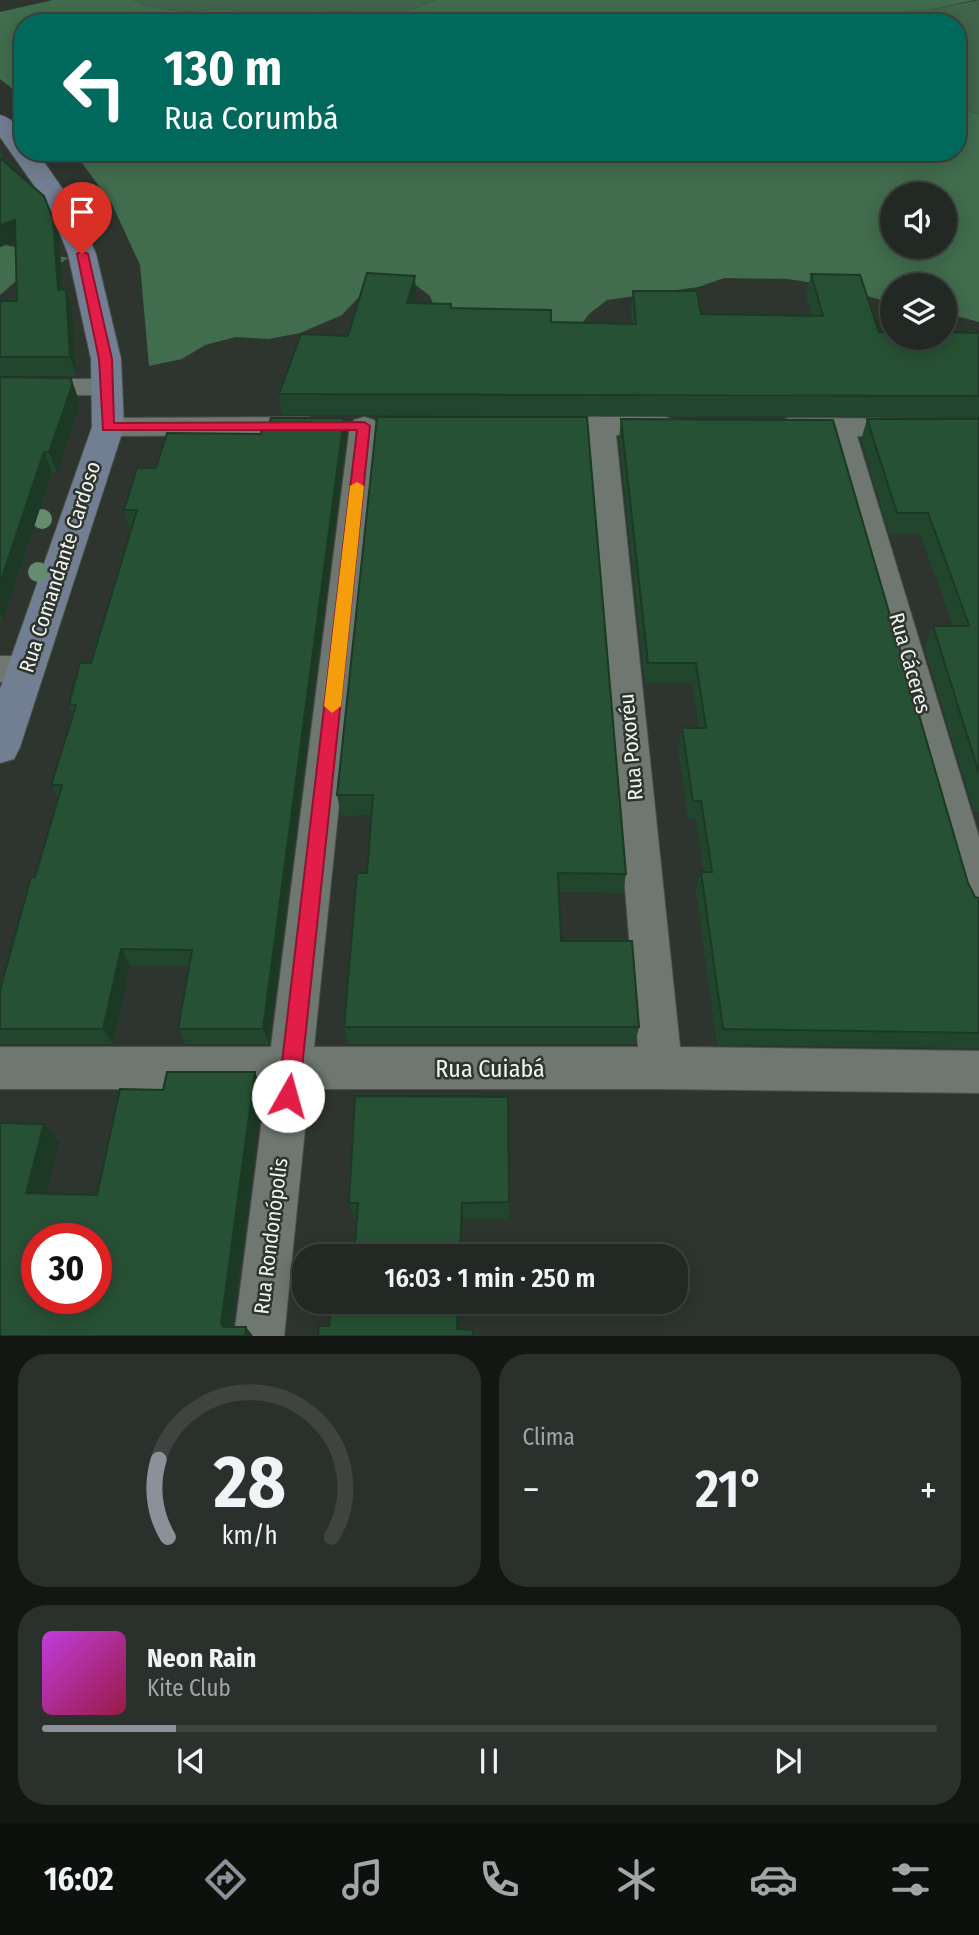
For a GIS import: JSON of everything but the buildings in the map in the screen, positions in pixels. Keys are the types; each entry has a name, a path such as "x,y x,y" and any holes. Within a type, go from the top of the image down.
{"street":[{"name":"Rua Comandante Cardoso","path":"0,122 14,139"},
{"name":"Rua Comandante Cardoso","path":"0,747 13,669 108,427 106,359 82,254 63,208 31,161"},
{"path":"0,387 106,387"},
{"name":"Rua Rondonópolis","path":"108,427 378,426 259,1336"},
{"path":"517,426 694,426"},
{"name":"Rua Poxoréu","path":"601,426 662,1068"},
{"path":"761,427 979,428"},
{"name":"Rua Cáceres","path":"840,427 979,900"},
{"name":"Rua Cuiabá","path":"0,1068 662,1068 979,1072"}],"green space":[{"path":"53,0 134,0 141,4 180,12 224,9 259,14 14,14 14,90 0,79 0,12"},
{"path":"134,0 436,0 403,13 313,11 259,14 224,9 180,12 141,4"},
{"path":"436,0 975,0 929,10 907,11 902,14 278,14 313,11 403,13"},
{"path":"979,0 979,114 966,110 966,14 902,14 907,11 929,10"},
{"path":"966,110 979,114 979,322 957,316 957,273 880,273 880,300 827,285 788,279 724,278 698,287 607,300 589,314 576,331 438,317 430,296 412,282 381,287 357,299 342,315 300,333 269,339 236,337 205,345 182,359 149,366 140,265 112,204 81,161 966,161"},
{"path":"0,244 69,258 49,270 22,276 0,295"}],"slow traffic":[{"path":"332,706 357,486"}],"route":[{"path":"82,254 106,359 108,427 364,426 288,1096"}]}
